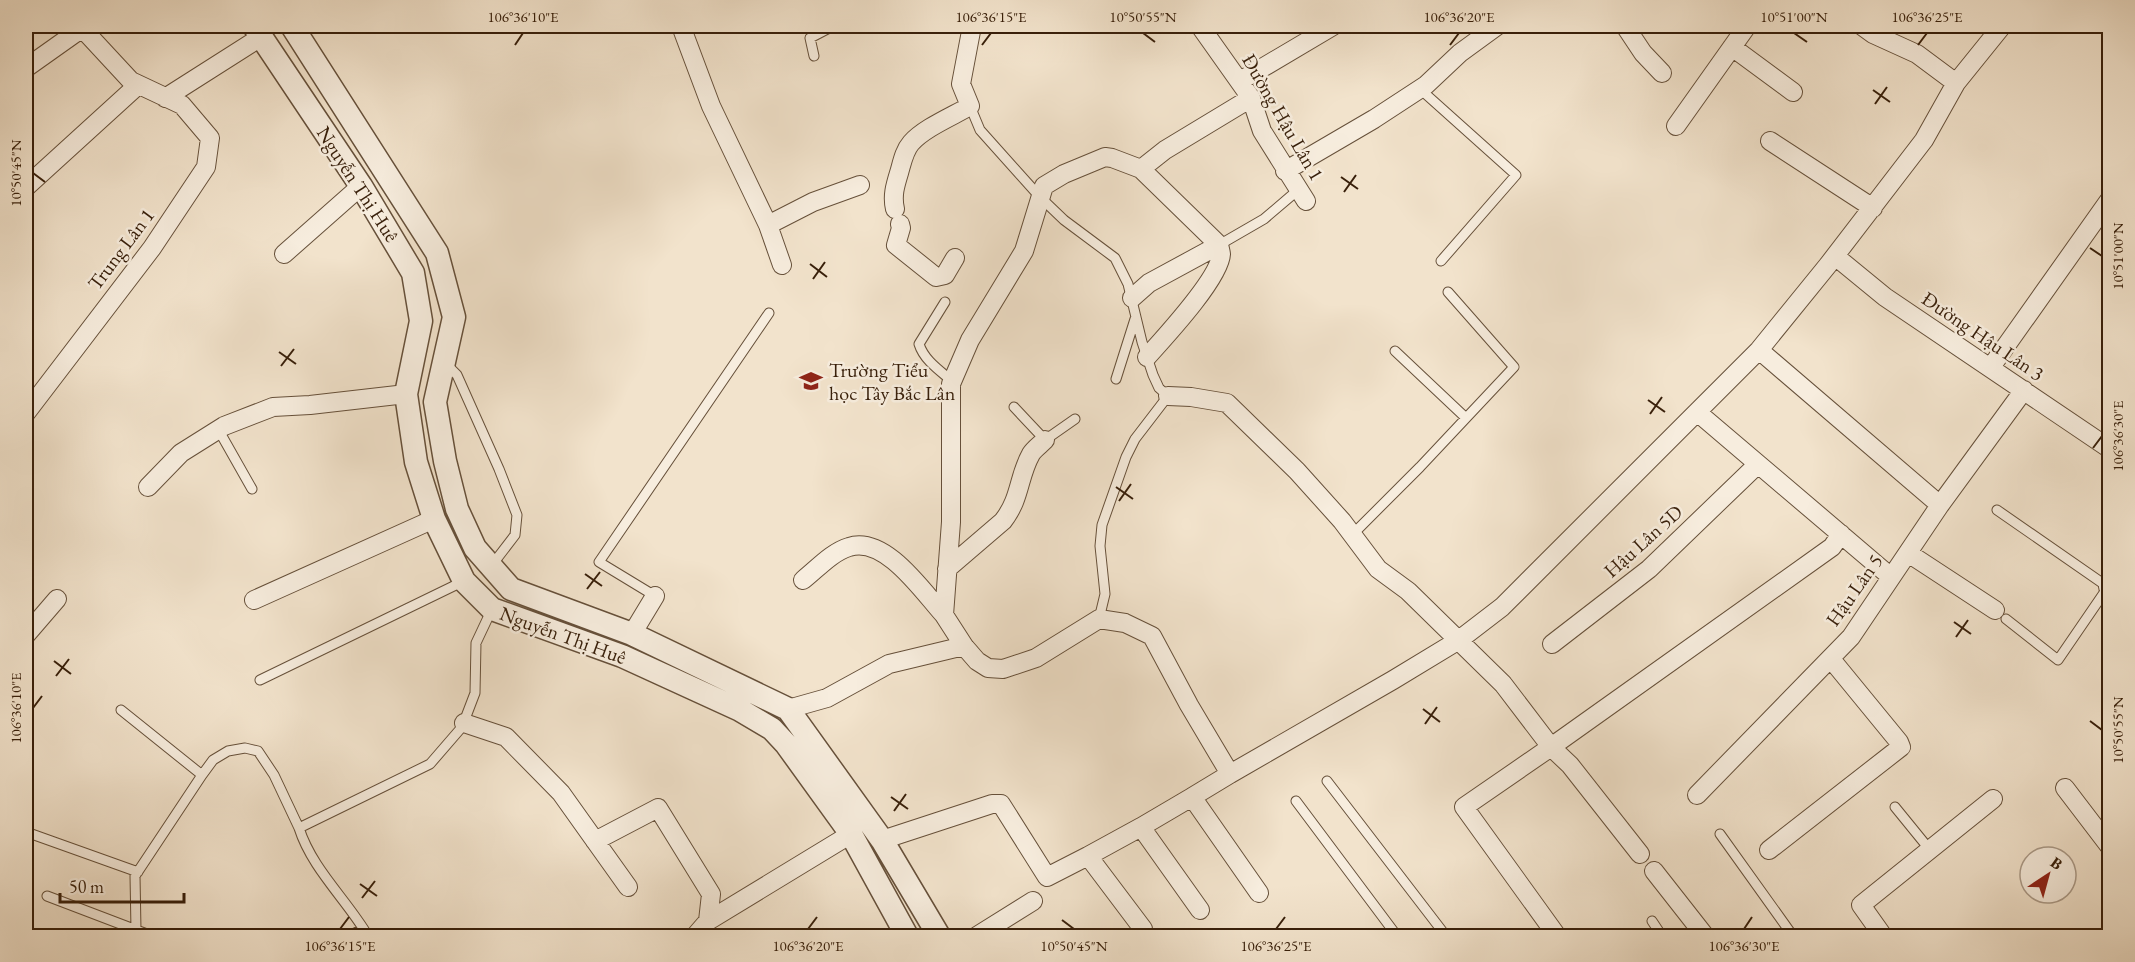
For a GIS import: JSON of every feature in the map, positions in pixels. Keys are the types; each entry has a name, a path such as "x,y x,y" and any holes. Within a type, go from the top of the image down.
{"street":[{"name":"Nguyễn Thị Huê","path":"292,26 437,253 454,317 435,402 445,461 462,519 474,548 511,589 632,634 788,709 882,840 939,936"},
{"path":"681,26 711,106 768,225 782,265"},
{"path":"955,258 945,275 939,278 896,245 901,228 892,196 903,159 911,143 970,106 961,84 972,26"},
{"name":"Đường Hậu Lân 1","path":"1200,26 1251,98 1262,131 1302,196"},
{"path":"1240,81 1333,26"},
{"path":"1286,171 1420,89 1460,53 1497,26"},
{"path":"1625,26 1642,53 1662,73"},
{"path":"1676,126 1747,26"},
{"path":"1862,26 1873,34 1917,54 1956,83"},
{"path":"882,840 992,804 1001,804 1047,877 1141,827 1459,640 1502,607 1759,350 1873,208 1924,140 1956,83 2001,26"},
{"path":"26,68 80,27 131,81 174,101 258,31"},
{"name":"Nguyễn Thị Huê","path":"258,31 361,186 413,273 421,321 406,394 417,462 435,519 464,581 492,609 622,656 740,710 772,729 786,744 851,834 907,936"},
{"path":"1732,47 1793,92"},
{"path":"26,187 138,85"},
{"path":"1142,170 1165,150 1251,98"},
{"name":"Trung Lân 1","path":"26,412 152,248 206,167 210,138 174,101"},
{"path":"1770,141 1873,208"},
{"path":"944,615 951,522 952,381 970,340 1024,251 1044,186 1049,181 1105,157 1142,170 1219,245 1221,254 1216,269 1198,298 1147,357"},
{"path":"768,225 813,202 860,185"},
{"path":"284,254 361,186"},
{"path":"1991,367 2109,199"},
{"path":"1132,297 1149,283 1219,245"},
{"name":"Đường Hậu Lân 3","path":"1835,256 1885,297 2109,449"},
{"path":"1759,350 1940,505"},
{"name":"Hậu Lân 5","path":"1697,795 1851,637 1940,505 2024,390"},
{"path":"148,487 181,453 218,429 273,407 406,394"},
{"path":"1168,396 1227,403 1297,471 1378,569 1408,591 1503,684 1551,747 1570,765 1640,854"},
{"path":"1697,412 1892,577"},
{"path":"947,569 1003,521 1010,512 1032,452 1045,440"},
{"name":"Hậu Lân 5D","path":"1552,644 1649,569 1758,464"},
{"path":"254,600 435,519"},
{"path":"1557,936 1464,807 1832,547 1841,534"},
{"path":"803,580 850,546 878,549 892,559 944,615 964,646 977,661 988,668 1003,669 1036,658 1099,619 1125,623 1152,636 1188,705 1230,774"},
{"path":"1908,553 2001,614"},
{"path":"622,656 632,634 655,596"},
{"path":"26,636 57,599"},
{"path":"788,709 827,698 889,664 964,646"},
{"path":"1769,850 1901,747 1831,659"},
{"path":"464,723 506,737 561,793 628,887"},
{"path":"2065,788 2109,847"},
{"path":"1192,796 1259,893"},
{"path":"1883,936 1861,905 1993,799"},
{"path":"595,841 658,808 711,894 708,921"},
{"path":"1141,827 1200,910"},
{"path":"695,936 708,921 851,834"},
{"path":"1088,856 1143,929"},
{"path":"1654,871 1705,936"},
{"path":"977,936 1033,901"}],"lane":[{"path":"814,56 810,38 832,26"},
{"path":"1420,89 1516,175 1441,261"},
{"path":"970,106 980,130 1040,197 1064,219 1115,258 1132,297 1147,357 1159,388 1168,396 1130,448 1102,525 1100,546 1106,594 1099,619"},
{"path":"1219,245 1302,196"},
{"path":"1352,535 1514,367 1448,292"},
{"path":"945,302 919,344 932,365 952,381"},
{"path":"655,596 599,562 768,313"},
{"path":"1116,379 1136,317"},
{"path":"1395,351 1466,418"},
{"path":"444,363 457,375 517,515 515,535 490,566"},
{"path":"1014,407 1045,440 1075,419"},
{"path":"218,429 252,489"},
{"path":"1997,510 2109,588 2058,660 2001,614"},
{"path":"260,680 464,581"},
{"path":"299,828 430,764 462,728 475,693 476,642 492,609"},
{"path":"121,710 202,776"},
{"path":"136,930 135,876 202,776 219,755 245,748 258,752 274,775 303,840 330,884 366,932 349,936"},
{"path":"1327,781 1446,936"},
{"path":"1296,801 1397,936"},
{"path":"1895,807 1930,850"},
{"path":"26,832 138,872"},
{"path":"1720,834 1793,936"},
{"path":"47,896 152,936"},
{"path":"1652,921 1662,936"}],"place":[{"name":"Trường Tiểu học Tây Bắc Lân","path":"811,381"}]}
